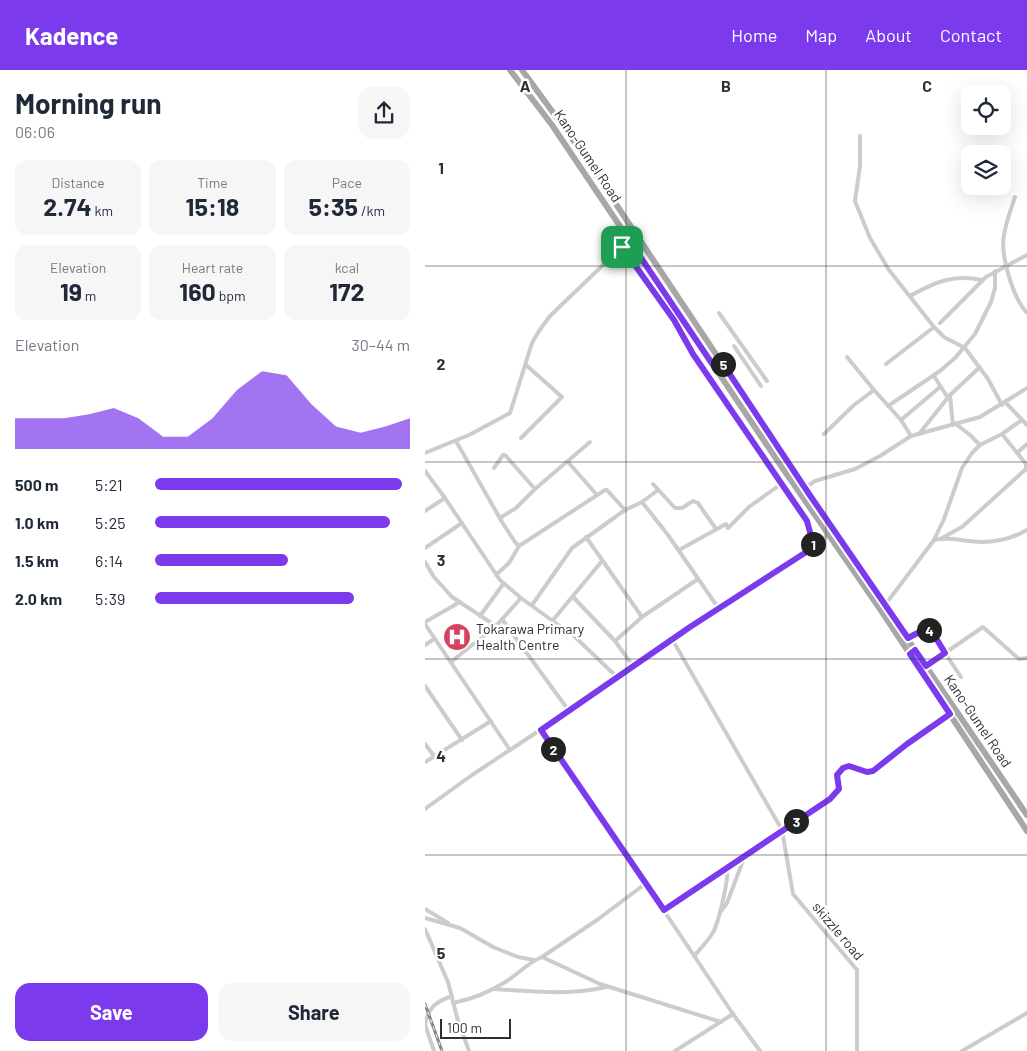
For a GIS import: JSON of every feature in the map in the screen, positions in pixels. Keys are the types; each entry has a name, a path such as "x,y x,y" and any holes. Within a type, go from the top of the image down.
{"main road":[{"name":"Kano-Gumel Road","path":"522,70 576,144 908,638 913,652 926,666 1027,815"},
{"name":"Kano-Gumel Road","path":"513,71 552,124 827,533 913,652 950,714 1027,830"},
{"path":"715,368 723,364"}],"street":[{"path":"860,136 860,166 855,201 876,248 889,270 934,327 944,336 963,346 980,367 1004,404 1027,425"},
{"path":"1015,197 1003,242 1006,267 1017,300 1027,312"},
{"path":"425,454 456,441 509,414 536,335 545,323 629,240"},
{"path":"622,247 674,320 693,354 807,521 814,547"},
{"path":"940,323 982,280 995,271 1027,255"},
{"path":"889,406 933,376 955,358 963,346 975,334 991,302 995,288 995,271"},
{"path":"910,296 943,280 964,278 982,280"},
{"path":"719,313 767,381"},
{"path":"886,364 934,327"},
{"path":"733,346 761,386"},
{"path":"847,357 901,420 911,436"},
{"path":"521,438 562,397 526,365"},
{"path":"918,435 949,397 980,367"},
{"path":"933,376 949,397 954,424 980,445"},
{"path":"901,420 940,387"},
{"path":"805,487 815,481 855,469 911,436 980,417 1004,404 1027,388"},
{"path":"824,434 854,405 874,390"},
{"path":"885,605 934,540 944,519 962,468 972,454 980,445 1002,434 1022,420"},
{"path":"934,540 942,538 962,527 1026,469 1026,464 1002,434"},
{"path":"456,441 500,518 519,546"},
{"path":"500,518 516,508 535,489 590,442"},
{"path":"1017,453 1027,444"},
{"path":"494,468 503,455 506,456 535,489"},
{"path":"568,462 597,495"},
{"path":"425,471 504,583 584,645 617,677"},
{"path":"653,484 677,509 693,501 697,503 716,529"},
{"path":"679,550 725,524 728,528 745,510 781,484"},
{"path":"496,574 509,563 519,546 607,490 625,510"},
{"path":"532,605 571,548 625,510 642,502 658,490"},
{"path":"425,511 445,498"},
{"path":"642,502 679,550 719,608"},
{"path":"425,548 462,523"},
{"path":"942,538 982,542 1007,540 1027,530"},
{"path":"425,809 672,639 823,541 827,533"},
{"path":"586,537 642,617"},
{"path":"553,620 602,561"},
{"path":"425,562 440,584 460,602 497,626"},
{"path":"615,641 625,630 642,617 698,579"},
{"path":"480,616 504,583"},
{"path":"573,597 615,641 633,666"},
{"path":"451,662 497,626 521,598"},
{"path":"460,602 425,623 510,750"},
{"path":"502,619 569,711"},
{"path":"926,666 983,627 1019,659 1027,658"},
{"path":"908,638 927,628 933,633 961,677"},
{"path":"425,645 434,639"},
{"path":"672,639 782,830"},
{"path":"425,686 462,740"},
{"path":"664,910 837,793 839,789 837,775 843,768 849,766 867,772 873,771 950,714"},
{"path":"425,762 491,721"},
{"path":"541,730 733,1014 761,1051"},
{"path":"425,744 434,756"},
{"name":"skizzle road","path":"782,830 793,894 857,970 857,1051"},
{"path":"720,913 727,903 745,857"},
{"path":"694,956 713,933 720,913 727,881 727,869"},
{"path":"453,1003 480,996 514,976 534,960 542,957 597,920 645,884"},
{"path":"425,909 448,924"},
{"path":"425,918 461,928 493,947 534,960"},
{"path":"425,929 445,974 469,1051"},
{"path":"542,957 607,986 721,1022"},
{"path":"494,988 555,993 587,992 607,986"},
{"path":"433,1050 427,1039 426,1016 441,1000 452,996"},
{"path":"962,1051 1027,1013"},
{"path":"675,1051 733,1014"}],"railway":[{"path":"425,1004 442,1051"}],"place":[{"name":"Tokarawa Primary Health Centre","path":"457,637"}],"route":[{"path":"629,240 715,368 723,364 908,638 927,628 933,633 945,653 926,666 915,650 910,654 950,714 873,771 867,772 849,766 843,768 837,775 839,789 830,799 664,910 541,730 690,627 814,547 807,521 693,354 674,320 622,247 629,240"}]}
